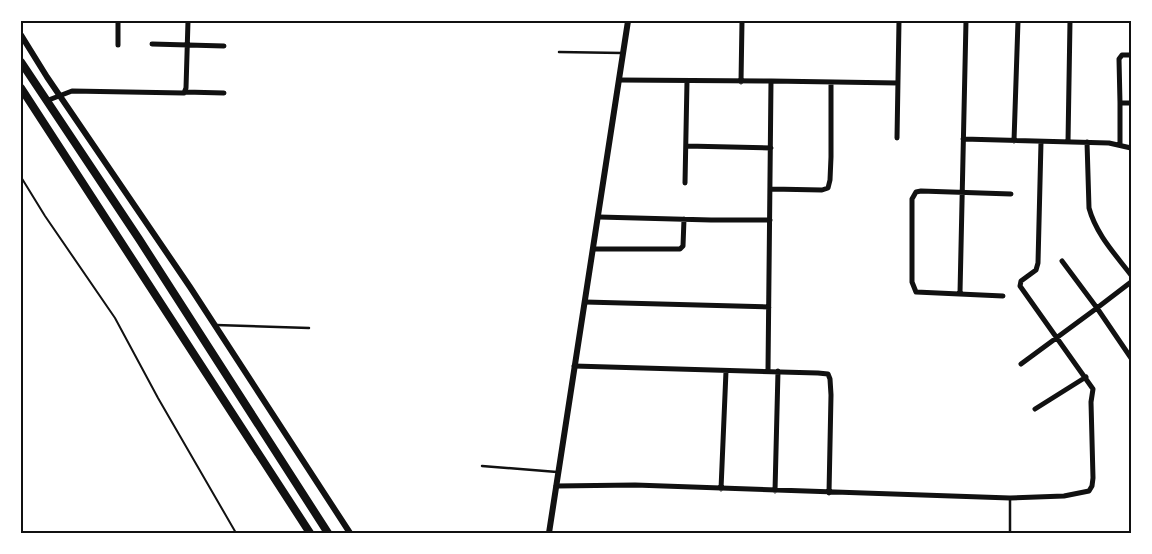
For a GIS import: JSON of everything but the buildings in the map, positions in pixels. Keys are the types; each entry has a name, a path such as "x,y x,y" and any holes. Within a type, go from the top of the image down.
{"highway":[{"path":"21,62 328,533"},
{"path":"21,88 310,533"}],"street":[{"path":"118,21 118,45"},
{"path":"185,92 188,21"},
{"path":"549,533 628,21"},
{"path":"741,82 742,21"},
{"path":"897,138 899,21"},
{"path":"960,294 966,21"},
{"path":"1014,141 1018,21"},
{"path":"1068,142 1070,21"},
{"path":"21,35 215,325 350,533"},
{"path":"152,44 224,46"},
{"path":"1120,145 1119,59 1122,55 1131,56"},
{"path":"619,80 898,83"},
{"path":"685,183 687,81"},
{"path":"768,371 771,81"},
{"path":"770,189 822,190 828,188 831,157 831,82"},
{"path":"46,101 72,91 224,93"},
{"path":"1120,103 1131,103"},
{"path":"964,139 1086,142 1120,145 1131,148"},
{"path":"556,486 635,485 1010,498 1064,496 1084,493 1091,489 1093,478 1091,402 1094,389 1020,286 1022,280 1036,270 1038,263 1041,142"},
{"path":"1086,142 1091,216 1103,238 1131,274"},
{"path":"686,146 771,148"},
{"path":"1003,296 916,292 912,282 912,199 916,192 922,191 1011,194"},
{"path":"599,217 770,220"},
{"path":"593,249 680,249 683,246 684,219"},
{"path":"1062,261 1131,358"},
{"path":"1021,364 1131,282"},
{"path":"585,302 769,307"},
{"path":"574,366 768,371 818,373 830,376 829,492"},
{"path":"721,489 726,371"},
{"path":"775,491 778,372"},
{"path":"1035,409 1086,377"}],"lane":[{"path":"559,52 623,53"},
{"path":"215,325 308,328"},
{"path":"482,466 558,472"},
{"path":"1010,498 1010,533"}],"path":[{"path":"21,177 45,216 115,318 158,398 236,533"}]}
